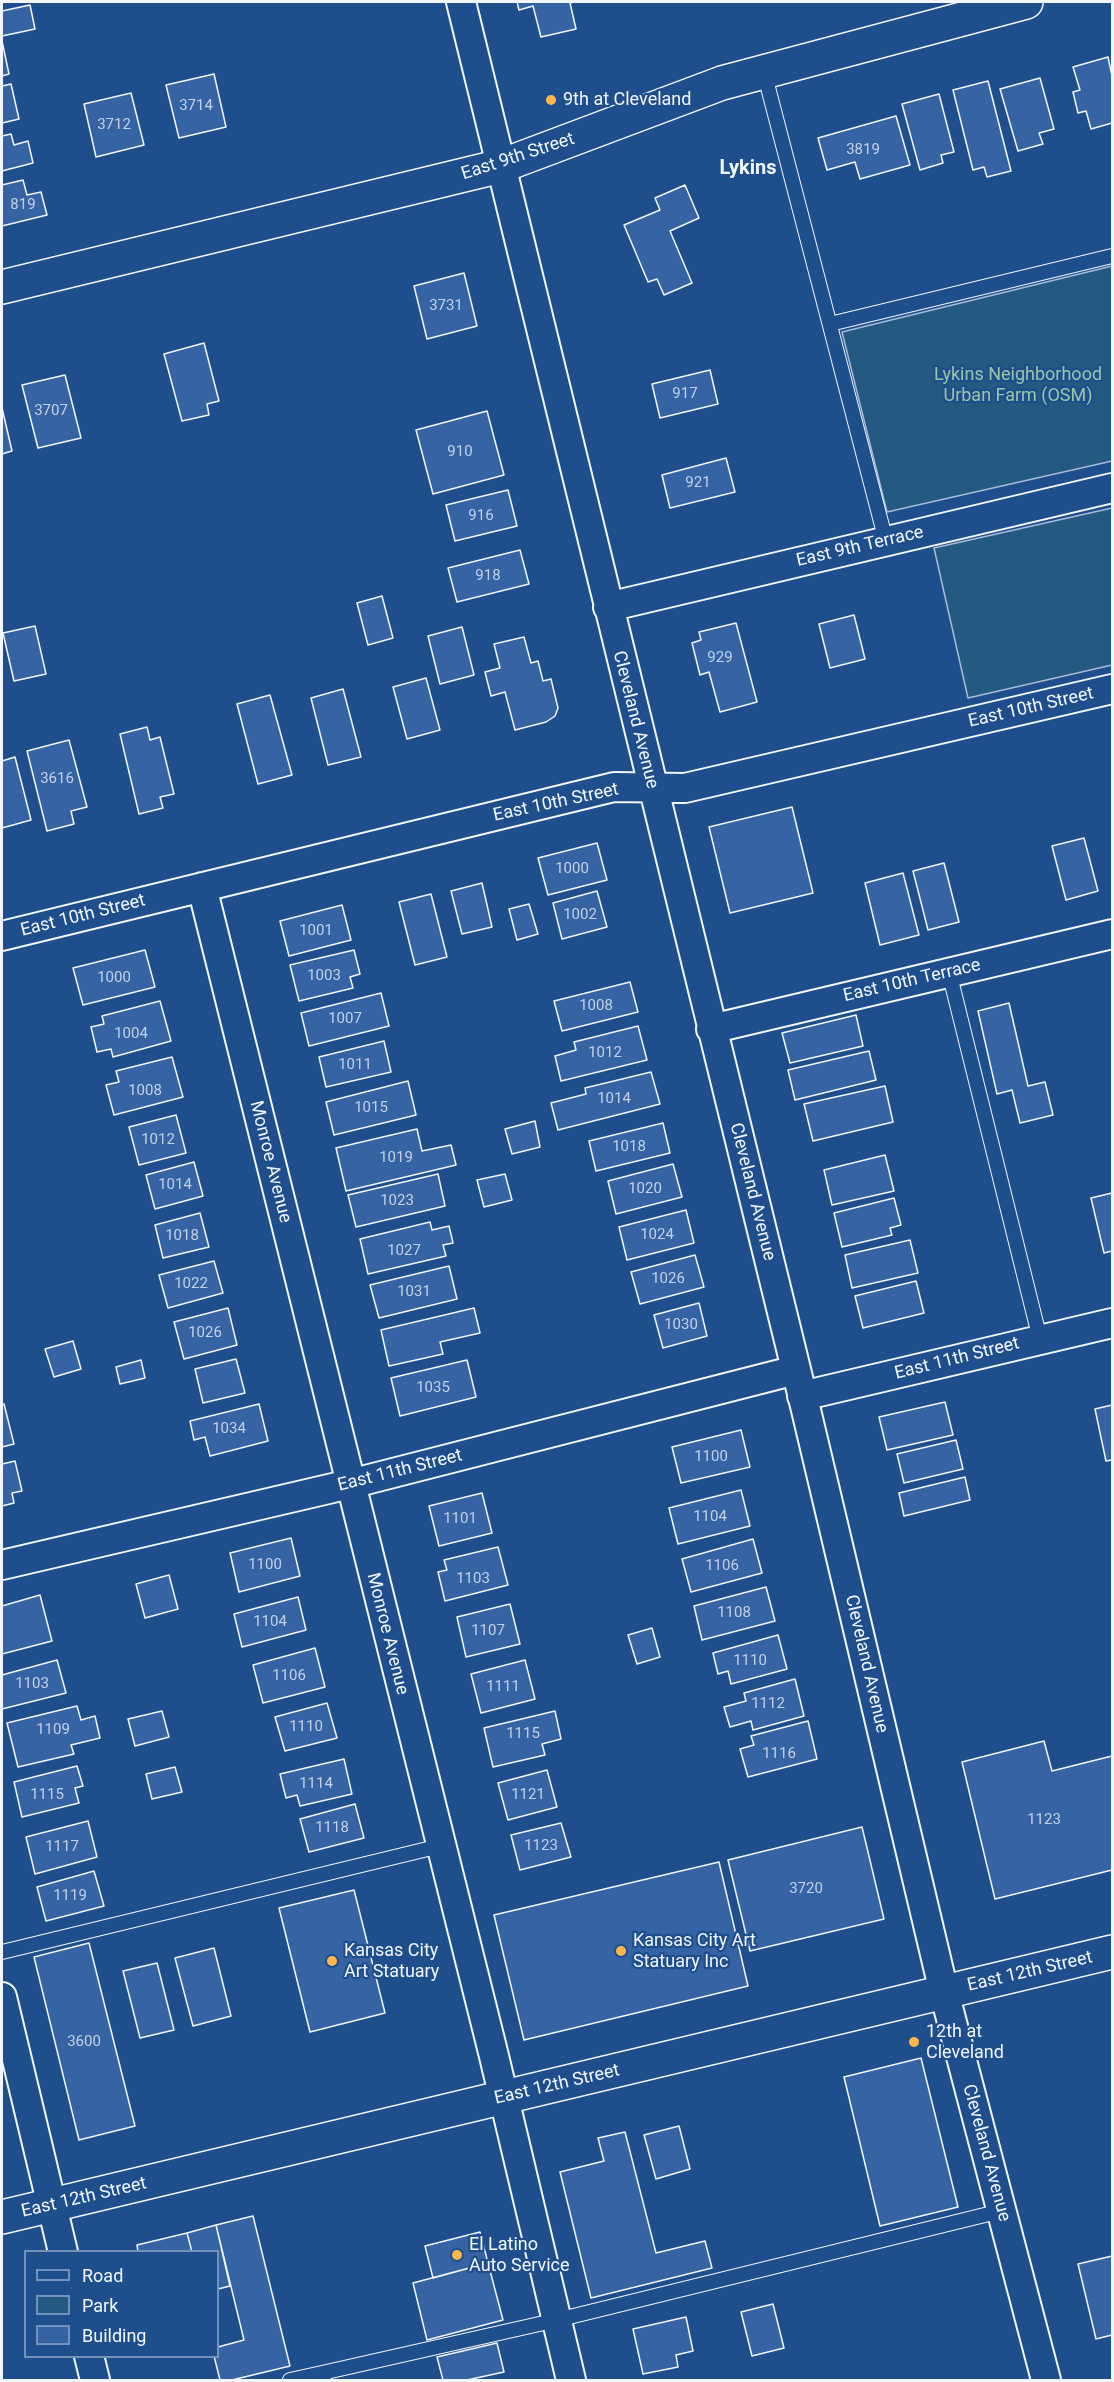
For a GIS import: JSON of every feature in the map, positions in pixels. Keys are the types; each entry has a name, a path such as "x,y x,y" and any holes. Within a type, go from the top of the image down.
{"street":[{"name":"Cleveland Avenue","path":"461,2 651,788 799,1383 944,1992 1046,2380"},
{"name":"East 9th Street","path":"2,287 501,166 722,83 1026,2"},
{"name":"East 9th Terrace","path":"608,607 1113,488"},
{"name":"East 10th Street","path":"2,936 614,788 685,789 1113,689"},
{"name":"Monroe Avenue","path":"202,887 571,2380"},
{"name":"East 10th Terrace","path":"711,1029 1113,934"},
{"name":"East 11th Street","path":"2,1565 799,1383 1040,1339 1113,1323"},
{"name":"East 12th Street","path":"2,2217 1113,1952"},
{"path":"2,1996 63,2250"},
{"path":"90,2358 95,2380"}],"lane":[{"path":"764,72 886,541"},
{"path":"830,324 1113,256"},
{"path":"948,972 1040,1339"},
{"path":"2,1952 440,1846"},
{"path":"290,2380 323,2377 1001,2211"}],"green space":[{"name":"Lykins Neighborhood Urban Farm (OSM)","path":"1112,266 1112,461 887,512 842,332"},
{"path":"1112,508 1112,665 968,698 934,548"}],"building":[{"path":"517,2 574,2 570,3 576,29 541,37 533,6 519,10"},
{"path":"30,5 35,29 2,36 2,11"},
{"path":"2,41 9,74 2,76"},
{"path":"1108,57 1112,76 1112,123 1091,129 1086,111 1078,113 1073,92 1080,90 1073,67"},
{"path":"214,74 226,127 179,138 166,85"},
{"path":"1040,78 1054,129 1039,133 1043,144 1018,151 1000,89"},
{"path":"988,81 1011,171 987,177 984,167 973,170 953,90"},
{"path":"11,84 19,119 2,123 2,86"},
{"path":"131,93 144,145 96,157 84,104"},
{"path":"939,94 954,152 941,155 943,163 920,170 902,104"},
{"path":"896,116 910,165 860,179 855,162 827,170 818,138"},
{"path":"11,134 14,145 28,141 33,163 2,171 2,136"},
{"path":"23,180 27,195 41,192 47,215 2,226 2,185"},
{"path":"685,185 699,218 670,231 692,283 664,295 657,279 648,282 624,225 660,210 655,198"},
{"path":"464,273 477,326 427,339 414,286"},
{"path":"204,343 219,401 207,404 209,415 182,421 164,354"},
{"path":"710,370 718,404 660,418 652,384"},
{"path":"65,375 81,438 38,448 22,385"},
{"path":"2,408 12,451 2,454"},
{"path":"487,411 504,475 433,494 416,430"},
{"path":"726,458 735,492 670,508 662,475"},
{"path":"508,490 517,526 455,541 446,505"},
{"path":"520,550 529,584 457,602 448,568"},
{"path":"382,596 393,638 368,645 357,603"},
{"path":"854,615 865,659 830,668 819,624"},
{"path":"736,623 757,702 720,712 709,672 700,675 692,643 701,640 699,632"},
{"path":"35,626 46,674 14,681 3,633"},
{"path":"462,627 474,675 440,684 428,636"},
{"path":"524,637 531,663 538,661 543,681 551,679 558,708 555,716 546,722 515,730 505,692 491,696 485,672 500,668 494,644"},
{"path":"426,678 440,730 407,739 393,687"},
{"path":"343,689 361,757 328,765 311,698"},
{"path":"270,695 292,775 258,784 237,704"},
{"path":"147,727 150,740 160,737 174,794 160,797 163,808 139,814 120,734"},
{"path":"69,740 87,807 71,811 74,824 47,831 27,751"},
{"path":"15,757 31,820 2,828 2,761"},
{"path":"792,807 813,893 730,913 709,827"},
{"path":"1084,838 1098,891 1066,900 1052,846"},
{"path":"597,843 607,880 548,895 538,858"},
{"path":"944,863 959,922 928,930 913,871"},
{"path":"903,873 919,935 880,945 865,883"},
{"path":"482,883 492,927 462,934 451,891"},
{"path":"597,891 607,927 562,939 553,903"},
{"path":"431,894 447,957 415,965 399,902"},
{"path":"529,904 538,934 517,940 509,909"},
{"path":"342,905 351,940 289,956 280,921"},
{"path":"145,950 155,987 83,1005 73,968"},
{"path":"354,950 360,974 350,977 353,988 299,1001 290,965"},
{"path":"630,982 638,1012 562,1031 554,1001"},
{"path":"381,993 389,1026 309,1046 301,1013"},
{"path":"160,1001 171,1041 113,1057 111,1049 97,1052 91,1027 104,1024 102,1016"},
{"path":"1009,1003 1028,1086 1045,1082 1053,1115 1020,1123 1012,1090 997,1094 978,1011"},
{"path":"856,1015 863,1046 790,1063 782,1033"},
{"path":"638,1026 647,1060 561,1081 555,1056 576,1050 574,1042"},
{"path":"384,1041 391,1072 326,1087 319,1057"},
{"path":"869,1051 876,1080 795,1100 788,1070"},
{"path":"172,1057 183,1097 114,1115 106,1085 119,1082 116,1071"},
{"path":"651,1072 660,1104 558,1130 551,1103 586,1094 585,1088"},
{"path":"408,1081 416,1115 334,1135 326,1102"},
{"path":"885,1086 893,1122 813,1141 804,1104"},
{"path":"176,1115 186,1153 139,1165 129,1127"},
{"path":"535,1121 540,1147 512,1154 505,1129"},
{"path":"663,1123 670,1153 596,1171 589,1141"},
{"path":"417,1129 422,1151 451,1145 456,1165 346,1191 336,1148"},
{"path":"885,1155 894,1191 832,1205 824,1170"},
{"path":"194,1162 203,1196 155,1209 146,1175"},
{"path":"673,1164 682,1197 616,1214 608,1181"},
{"path":"438,1174 445,1206 356,1227 348,1195"},
{"path":"505,1174 512,1200 484,1207 477,1180"},
{"path":"1112,1193 1112,1251 1104,1253 1091,1198"},
{"path":"894,1198 901,1225 890,1228 892,1235 842,1247 834,1213"},
{"path":"686,1210 694,1243 627,1260 619,1227"},
{"path":"200,1213 209,1247 163,1258 155,1225"},
{"path":"430,1222 432,1230 449,1226 453,1243 443,1245 446,1256 368,1274 360,1239"},
{"path":"910,1240 918,1273 852,1288 845,1255"},
{"path":"695,1255 704,1287 640,1304 631,1272"},
{"path":"214,1261 223,1293 168,1308 159,1275"},
{"path":"449,1266 457,1299 379,1318 370,1285"},
{"path":"916,1281 924,1313 863,1328 855,1296"},
{"path":"699,1303 707,1336 663,1348 654,1315"},
{"path":"228,1308 237,1345 184,1359 174,1322"},
{"path":"474,1308 480,1333 440,1342 443,1354 389,1366 381,1330"},
{"path":"73,1341 81,1369 54,1377 45,1349"},
{"path":"236,1359 245,1393 203,1403 195,1369"},
{"path":"141,1360 145,1378 120,1384 116,1367"},
{"path":"467,1360 476,1397 400,1416 391,1378"},
{"path":"945,1402 953,1435 887,1450 879,1417"},
{"path":"4,1404 14,1444 2,1447 2,1405"},
{"path":"259,1404 268,1441 210,1456 205,1437 194,1440 190,1421"},
{"path":"1112,1405 1112,1460 1106,1461 1095,1409"},
{"path":"741,1430 750,1467 681,1483 672,1447"},
{"path":"956,1440 963,1469 904,1483 897,1454"},
{"path":"15,1461 22,1491 12,1493 14,1503 2,1506 2,1464"},
{"path":"965,1477 970,1500 904,1516 899,1493"},
{"path":"741,1490 750,1526 678,1544 669,1508"},
{"path":"482,1493 492,1533 439,1546 429,1506"},
{"path":"291,1538 300,1576 239,1592 230,1553"},
{"path":"753,1539 762,1573 691,1592 682,1559"},
{"path":"498,1547 508,1585 445,1601 438,1572 447,1570 444,1560"},
{"path":"169,1575 178,1609 145,1618 136,1584"},
{"path":"766,1587 775,1621 702,1640 694,1606"},
{"path":"40,1595 52,1641 2,1654 2,1606"},
{"path":"298,1597 306,1630 242,1647 234,1614"},
{"path":"510,1604 520,1644 466,1657 457,1617"},
{"path":"652,1628 660,1657 637,1664 628,1635"},
{"path":"778,1635 787,1669 731,1684 728,1671 718,1674 713,1653"},
{"path":"315,1648 325,1687 263,1703 253,1665"},
{"path":"57,1660 66,1693 2,1709 2,1675"},
{"path":"525,1660 535,1699 481,1713 471,1674"},
{"path":"795,1679 804,1716 753,1730 751,1721 730,1727 724,1707 746,1701 744,1693"},
{"path":"327,1703 337,1738 285,1751 275,1717"},
{"path":"77,1706 81,1720 95,1716 100,1738 71,1745 74,1754 18,1767 7,1723"},
{"path":"162,1711 169,1737 135,1746 128,1719"},
{"path":"555,1711 561,1739 542,1744 545,1755 493,1767 484,1728"},
{"path":"808,1721 817,1759 748,1777 740,1749 754,1745 751,1736"},
{"path":"1044,1741 1052,1771 1112,1756 1112,1870 995,1899 962,1762"},
{"path":"344,1759 352,1794 300,1806 297,1795 286,1798 280,1774"},
{"path":"77,1766 83,1786 75,1788 79,1803 22,1817 14,1782"},
{"path":"175,1767 182,1792 152,1799 146,1774"},
{"path":"547,1770 557,1807 508,1820 498,1783"},
{"path":"355,1804 364,1838 309,1852 300,1819"},
{"path":"88,1821 97,1857 35,1874 26,1837"},
{"path":"561,1823 571,1857 520,1870 511,1835"},
{"path":"862,1827 884,1919 750,1951 728,1860"},
{"name":"Kansas City Art Statuary Inc","path":"719,1862 748,1986 524,2040 494,1915"},
{"path":"94,1871 104,1906 46,1921 37,1887"},
{"name":"Kansas City Art Statuary","path":"354,1890 385,2013 310,2032 279,1908"},
{"path":"89,1943 135,2126 79,2140 34,1957"},
{"path":"214,1948 231,2016 193,2026 175,1958"},
{"path":"157,1963 174,2030 140,2038 123,1971"},
{"path":"921,2058 958,2207 880,2226 844,2077"},
{"path":"679,2126 690,2169 656,2179 644,2135"},
{"path":"625,2132 656,2253 705,2241 712,2268 591,2298 560,2172 604,2161 598,2138"},
{"path":"253,2216 290,2366 232,2380 220,2380 214,2358 219,2358 219,2347 244,2340 216,2225"},
{"path":"216,2225 230,2286 219,2289 219,2250 191,2250 187,2233"},
{"name":"El Latino Auto Service","path":"480,2232 488,2263 433,2278 425,2246"},
{"path":"187,2233 191,2250 138,2250 137,2245"},
{"path":"1112,2256 1112,2335 1096,2339 1078,2264"},
{"path":"488,2263 503,2320 427,2340 413,2283"},
{"path":"773,2304 784,2348 752,2356 741,2312"},
{"path":"686,2317 693,2351 676,2355 678,2367 643,2374 633,2329"},
{"path":"497,2343 504,2372 467,2380 443,2380 437,2357"}],"place":[{"name":"9th at Cleveland","path":"551,100"},
{"name":"Kansas City Art Statuary Inc","path":"621,1951"},
{"name":"Kansas City Art Statuary","path":"332,1961"},
{"name":"12th at Cleveland","path":"914,2042"},
{"name":"El Latino Auto Service","path":"457,2255"}],"district":[{"name":"Lykins","path":"748,169"}]}
